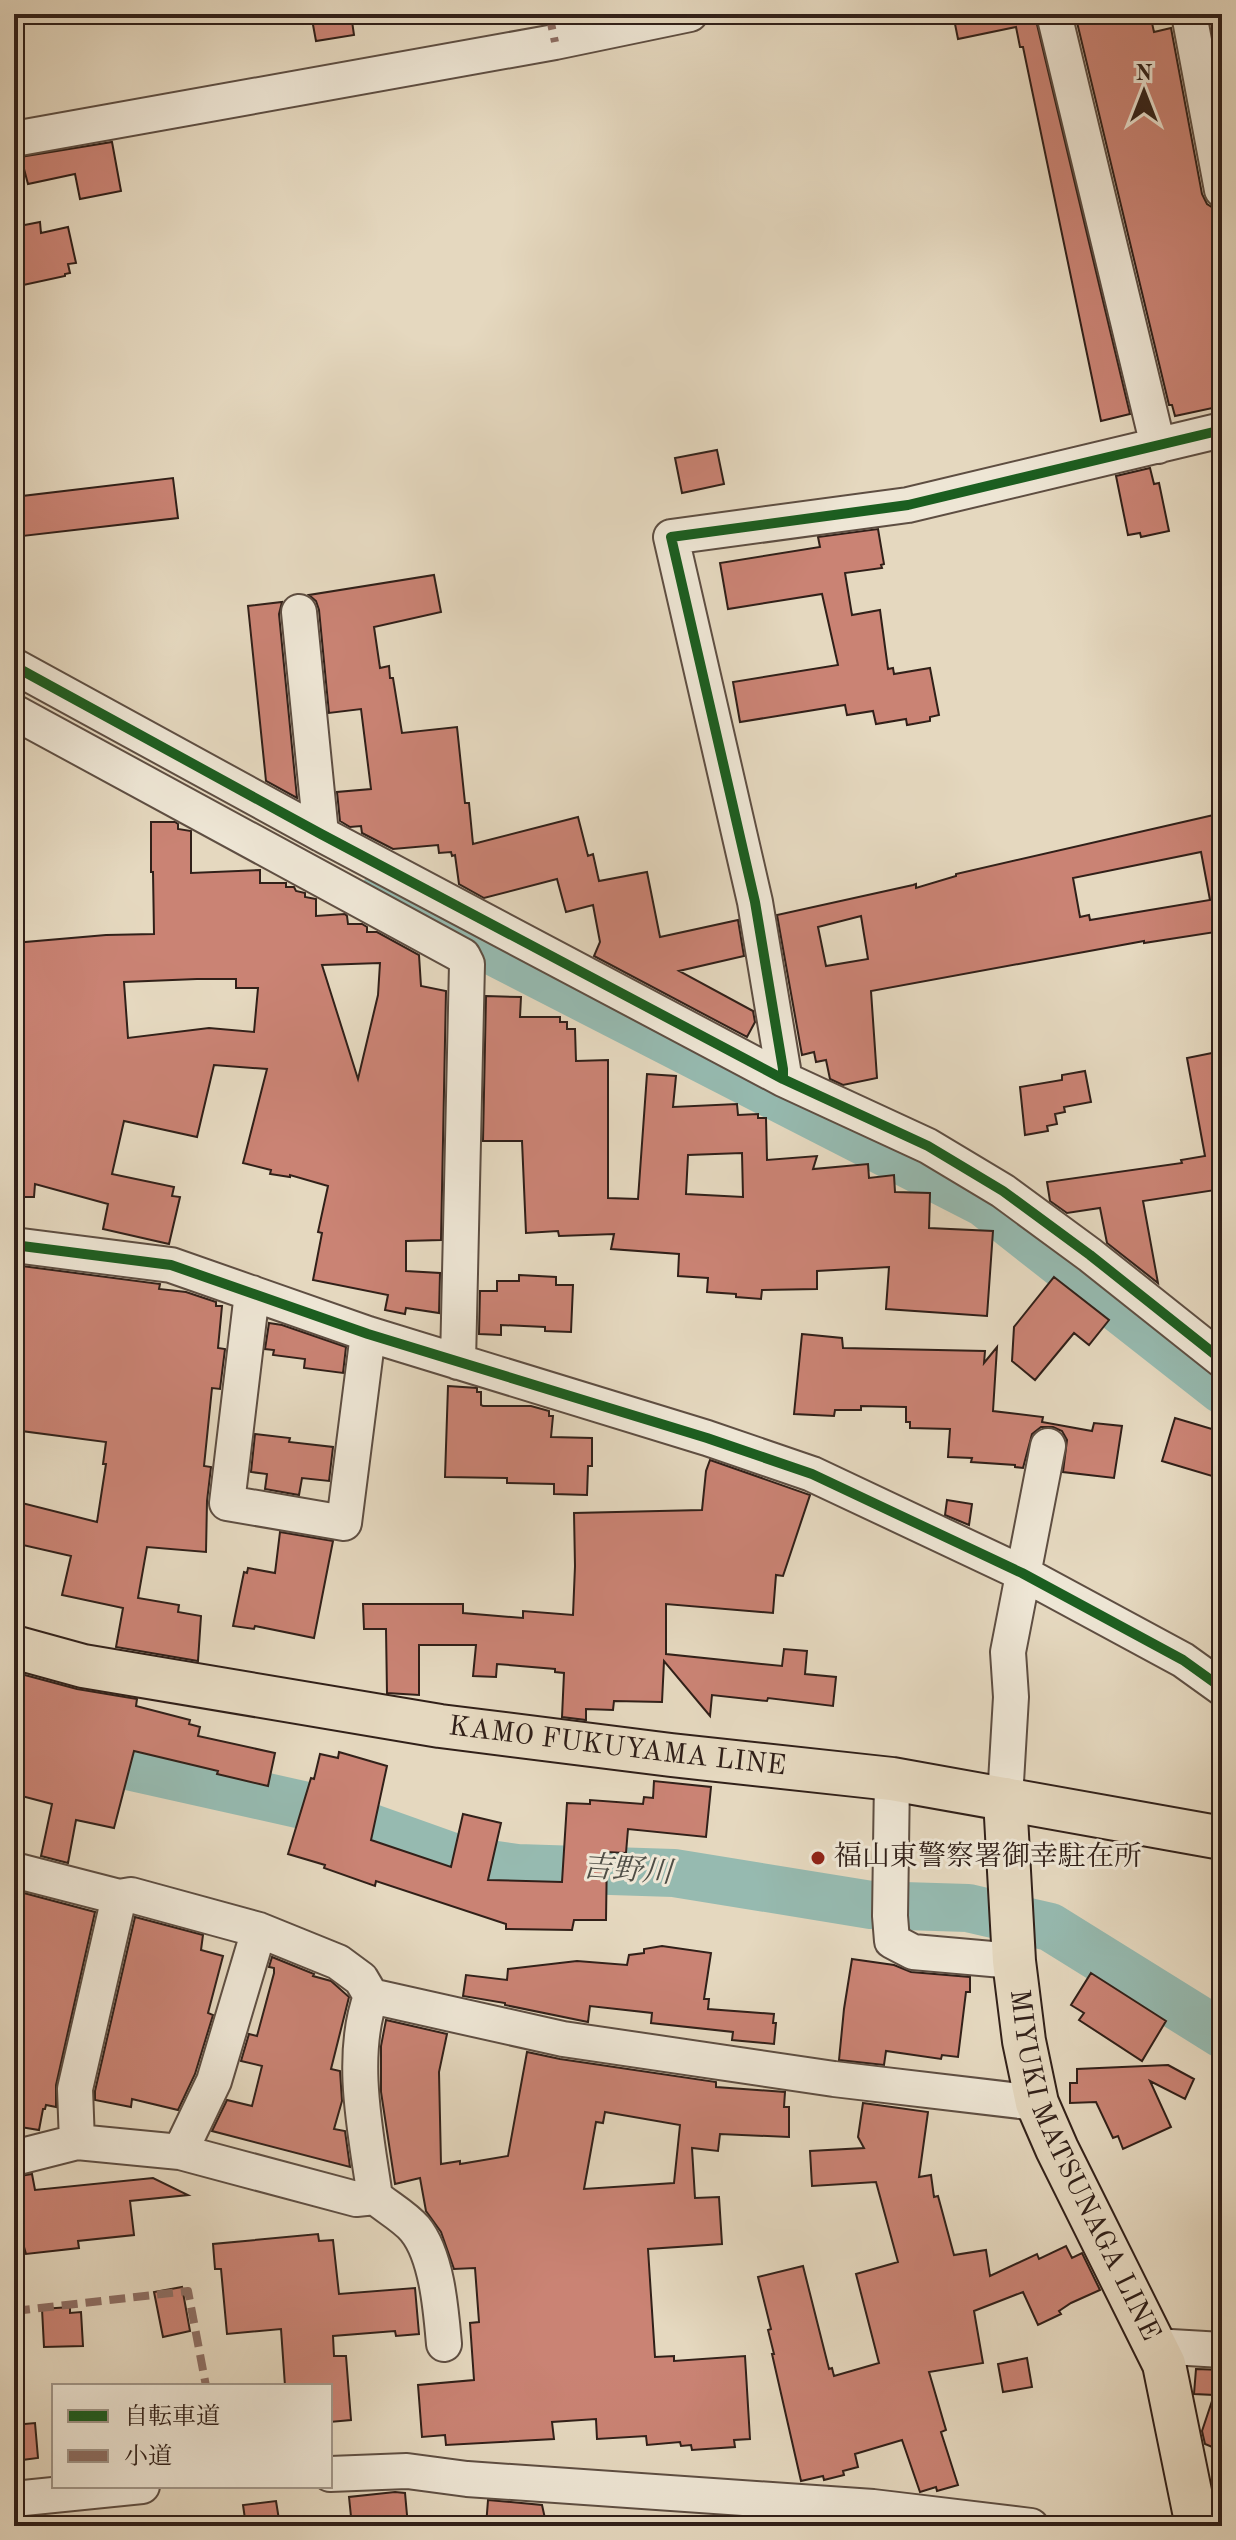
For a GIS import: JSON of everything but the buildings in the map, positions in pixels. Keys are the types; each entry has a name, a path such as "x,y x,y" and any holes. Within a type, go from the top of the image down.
{"main road":[{"name":"KAMO FUKUYAMA LINE","path":"14,1647 83,1666 440,1726 892,1779 1222,1838"},
{"name":"MIYUKI MATSUNAGA LINE","path":"1005,1799 1024,2041 1037,2103 1164,2364 1197,2526"}],"street":[{"path":"14,139 555,42 690,14"},
{"path":"1054,14 1158,446"},
{"path":"1189,14 1222,190"},
{"path":"783,1079 755,902 671,537 908,505 1222,430"},
{"path":"299,612 321,834"},
{"path":"14,666 321,834 783,1079 928,1146 1003,1191 1090,1255 1222,1360"},
{"path":"14,712 463,956 467,964 458,1362"},
{"path":"14,1245 171,1265 368,1334 707,1438 812,1474 1022,1573 1183,1660 1222,1688"},
{"path":"252,1293 227,1503 344,1523 368,1334"},
{"path":"1005,1799 1011,1697 1008,1652 1048,1446"},
{"path":"892,1779 892,1941 913,1952 1013,1930"},
{"path":"14,1870 119,1897 131,1895 259,1930 338,1962 361,1979 371,1996 563,2039 834,2079 1037,2103"},
{"path":"77,2142 75,2089 119,1897"},
{"path":"180,2152 214,2081 259,1930"},
{"path":"371,1996 363,2019 361,2097 375,2197 415,2229 428,2256 440,2297 444,2344"},
{"path":"14,2158 77,2142 180,2152 356,2199 375,2197"},
{"path":"1154,2346 1222,2350"},
{"path":"332,2474 407,2471 467,2479 873,2507 1031,2526"},
{"path":"14,2499 122,2488"}],"waterway":[{"path":"383,895 984,1203 1222,1390"},
{"name":"吉野川","path":"14,1737 65,1752 316,1808 462,1860 517,1868 674,1873 871,1905 968,1908 1050,1927 1222,2034"}],"marked path":[{"path":"549,14 555,42"},
{"path":"14,2311 188,2291 206,2384"}],"cycle path":[{"path":"783,1079 755,902 671,537 908,505 1222,430"},
{"path":"14,666 321,834 783,1079 928,1146 1003,1191 1090,1255 1222,1360"},
{"path":"14,1245 171,1265 368,1334 707,1438 812,1474 1022,1573 1183,1660 1222,1688"}],"place":[{"name":"福山東警察署御幸駐在所","path":"818,1858"}]}
